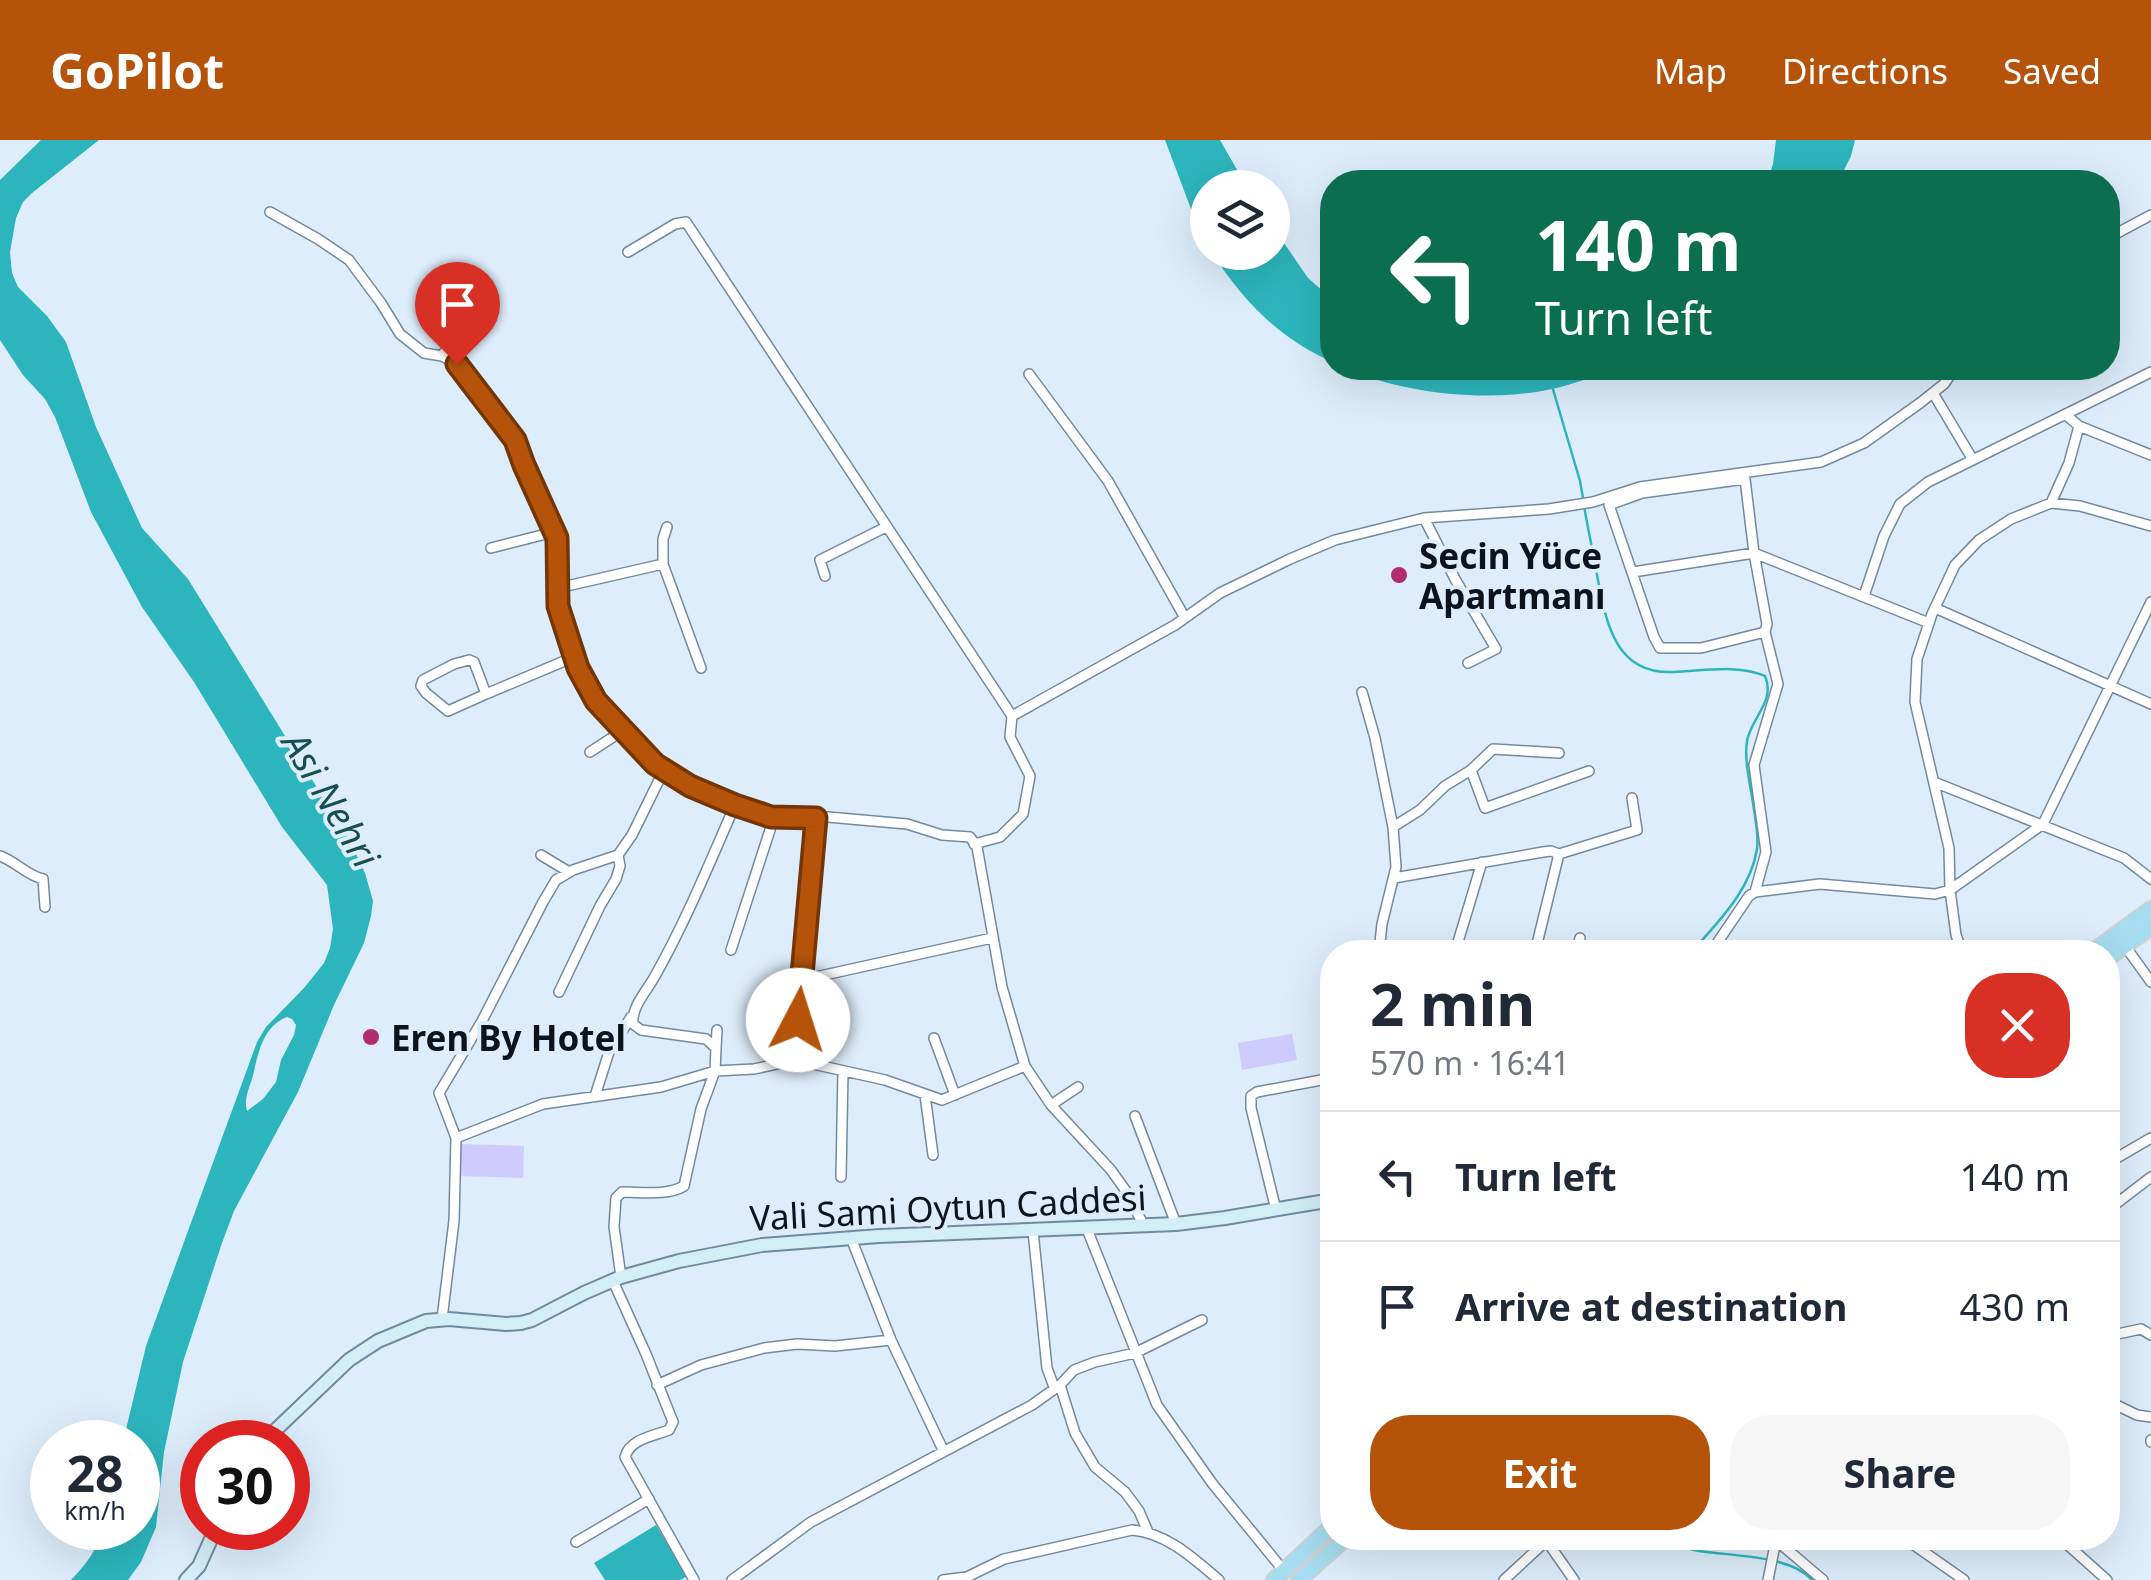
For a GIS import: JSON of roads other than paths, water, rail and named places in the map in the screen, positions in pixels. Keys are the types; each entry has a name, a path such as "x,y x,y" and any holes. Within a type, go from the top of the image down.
{"main road":[{"path":"2108,940 2151,909"},
{"path":"2120,950 2151,927"},
{"path":"1279,1576 1320,1537"},
{"path":"1299,1580 1333,1550"}],"street":[{"path":"270,212 350,260 400,334 424,352 457,364 515,440 557,538 558,606 574,657 596,701 655,764 690,786 771,817 906,824 942,835 970,837 977,847 1002,987 1025,1066 1051,1106 1111,1170 1144,1226"},
{"path":"2120,232 2147,217 2151,232"},
{"path":"628,252 675,224 686,222 1012,716 1010,737 1030,776 1023,814 1000,837 974,844"},
{"path":"442,356 468,316"},
{"path":"1864,596 1884,536 1900,504 1928,482 2151,372"},
{"path":"1028,374 1108,481 1185,618"},
{"path":"1012,716 1149,640 1220,593 1335,540 1424,518 1550,509 1640,487 1822,462 1864,443 1946,380"},
{"path":"1932,393 1973,460"},
{"path":"2066,415 2079,426 2151,455"},
{"path":"2051,504 2069,463 2079,426"},
{"path":"1755,892 1766,852 1754,765 1778,684 1764,632 1767,624 1745,479 1642,493 1610,504 1660,648 1701,648 1764,632"},
{"path":"1959,940 1950,890 1950,848 1915,702 1917,659 1935,608 1955,565 1979,540 2011,519 2051,504 2080,506 2151,526"},
{"path":"1424,518 1496,648 1468,663"},
{"path":"667,526 663,564 701,668"},
{"path":"825,576 820,560 886,527"},
{"path":"491,548 554,532"},
{"path":"1634,572 1754,553 1929,622"},
{"path":"558,588 663,564"},
{"path":"1719,940 1755,892 1820,884 1935,894 1950,890 2043,824 2151,602"},
{"path":"1935,608 2151,704"},
{"path":"486,694 474,662 469,660 428,675 421,686 448,710 574,657"},
{"path":"1362,692 1375,738 1396,867 1380,940"},
{"path":"590,752 613,738 618,726"},
{"path":"1392,826 1420,810 1493,749 1559,753"},
{"path":"442,1319 454,1221 456,1138 439,1092 556,880 618,855 664,770"},
{"path":"1471,770 1485,808 1588,771"},
{"path":"1934,782 2124,858 2151,879"},
{"path":"1394,878 1543,852 1558,854 1637,830 1632,798"},
{"path":"596,1096 610,1052 656,975 735,805"},
{"path":"730,950 771,817"},
{"path":"795,1060 816,818"},
{"path":"1538,940 1558,854"},
{"path":"559,992 616,879 618,855"},
{"path":"0,856 43,879 44,907"},
{"path":"541,856 569,872"},
{"path":"1459,940 1482,862"},
{"path":"802,980 992,938"},
{"path":"2126,946 2151,982"},
{"path":"632,1014 633,1024 641,1030 678,1030 706,1038 716,1048"},
{"path":"694,1580 626,1458 631,1445 669,1430 672,1422 617,1279 614,1227 616,1198 622,1192 670,1192 684,1186 701,1109 715,1071 717,1030"},
{"path":"934,1038 955,1095"},
{"path":"456,1138 543,1104 660,1087 715,1071 754,1070 795,1060 885,1080 942,1100 1025,1066"},
{"path":"841,1178 843,1071"},
{"path":"1276,1210 1251,1096 1320,1080"},
{"path":"1051,1106 1078,1087"},
{"path":"925,1096 933,1156"},
{"path":"1135,1116 1176,1224"},
{"path":"2120,1156 2151,1138"},
{"path":"2120,1201 2151,1177"},
{"name":"Vali Sami Oytun Caddesi","path":"286,1420 349,1360 400,1330 426,1320 520,1323 617,1279 731,1250 851,1238 1176,1224 1320,1206"},
{"path":"1086,1228 1156,1406 1279,1576"},
{"path":"1033,1231 1047,1368 1075,1433 1096,1467 1125,1492 1148,1532"},
{"path":"851,1238 891,1340 943,1450"},
{"path":"732,1580 812,1522 1032,1405 1074,1370 1135,1352 1202,1320"},
{"path":"2120,1333 2140,1329 2151,1335"},
{"path":"658,1385 702,1365 764,1348 891,1340"},
{"path":"2120,1407 2151,1417"},
{"path":"576,1542 649,1499"},
{"path":"943,1580 966,1578 1004,1559 1132,1530 1148,1532 1178,1546 1219,1580"},
{"path":"191,1578 207,1550"},
{"path":"1504,1580 1534,1550"},
{"path":"1553,1550 1574,1580"},
{"path":"1768,1578 1774,1550"},
{"path":"1786,1550 1823,1580"},
{"path":"1921,1550 1964,1580"},
{"path":"2073,1550 2107,1580"}],"water":[{"path":"41,140 99,140 23,202 10,252 12,273 18,287 66,342 96,427 142,528 188,579 350,841 373,901 364,943 298,1092 234,1211 222,1243 183,1362 160,1490 160,1420 128,1420 146,1346 257,1042 324,963 330,948 333,929 327,885 282,827 194,682 142,607 91,512 55,417 0,340 0,180","holes":["287,1017 296,1025 276,1082 247,1111 247,1096 264,1040 273,1026"]},
{"path":"1165,140 1220,140 1237,170 1190,170 1190,206"},
{"path":"1776,140 1855,140 1844,170 1771,170"},
{"path":"1290,252 1320,288 1320,356 1279,329 1224,270 1290,270"},
{"path":"1378,380 1582,380 1545,390 1487,396"},
{"path":"656,1525 688,1576 680,1580 605,1580 594,1563"},
{"path":"94,1550 146,1550 128,1580 71,1580"}],"waterway":[{"path":"1552,386 1583,498"},
{"path":"1584,506 1604,610 1616,642 1626,655 1654,671 1732,669 1765,676 1768,685 1746,748 1757,832 1754,863 1734,902 1702,940"},
{"path":"1694,1550 1775,1561 1812,1580"}],"place":[{"name":"Secin Yüce Apartmanı","path":"1399,575"},
{"name":"Eren By Hotel","path":"371,1037"}],"water label":[{"name":"Asi Nehri","path":"332,799"}]}
